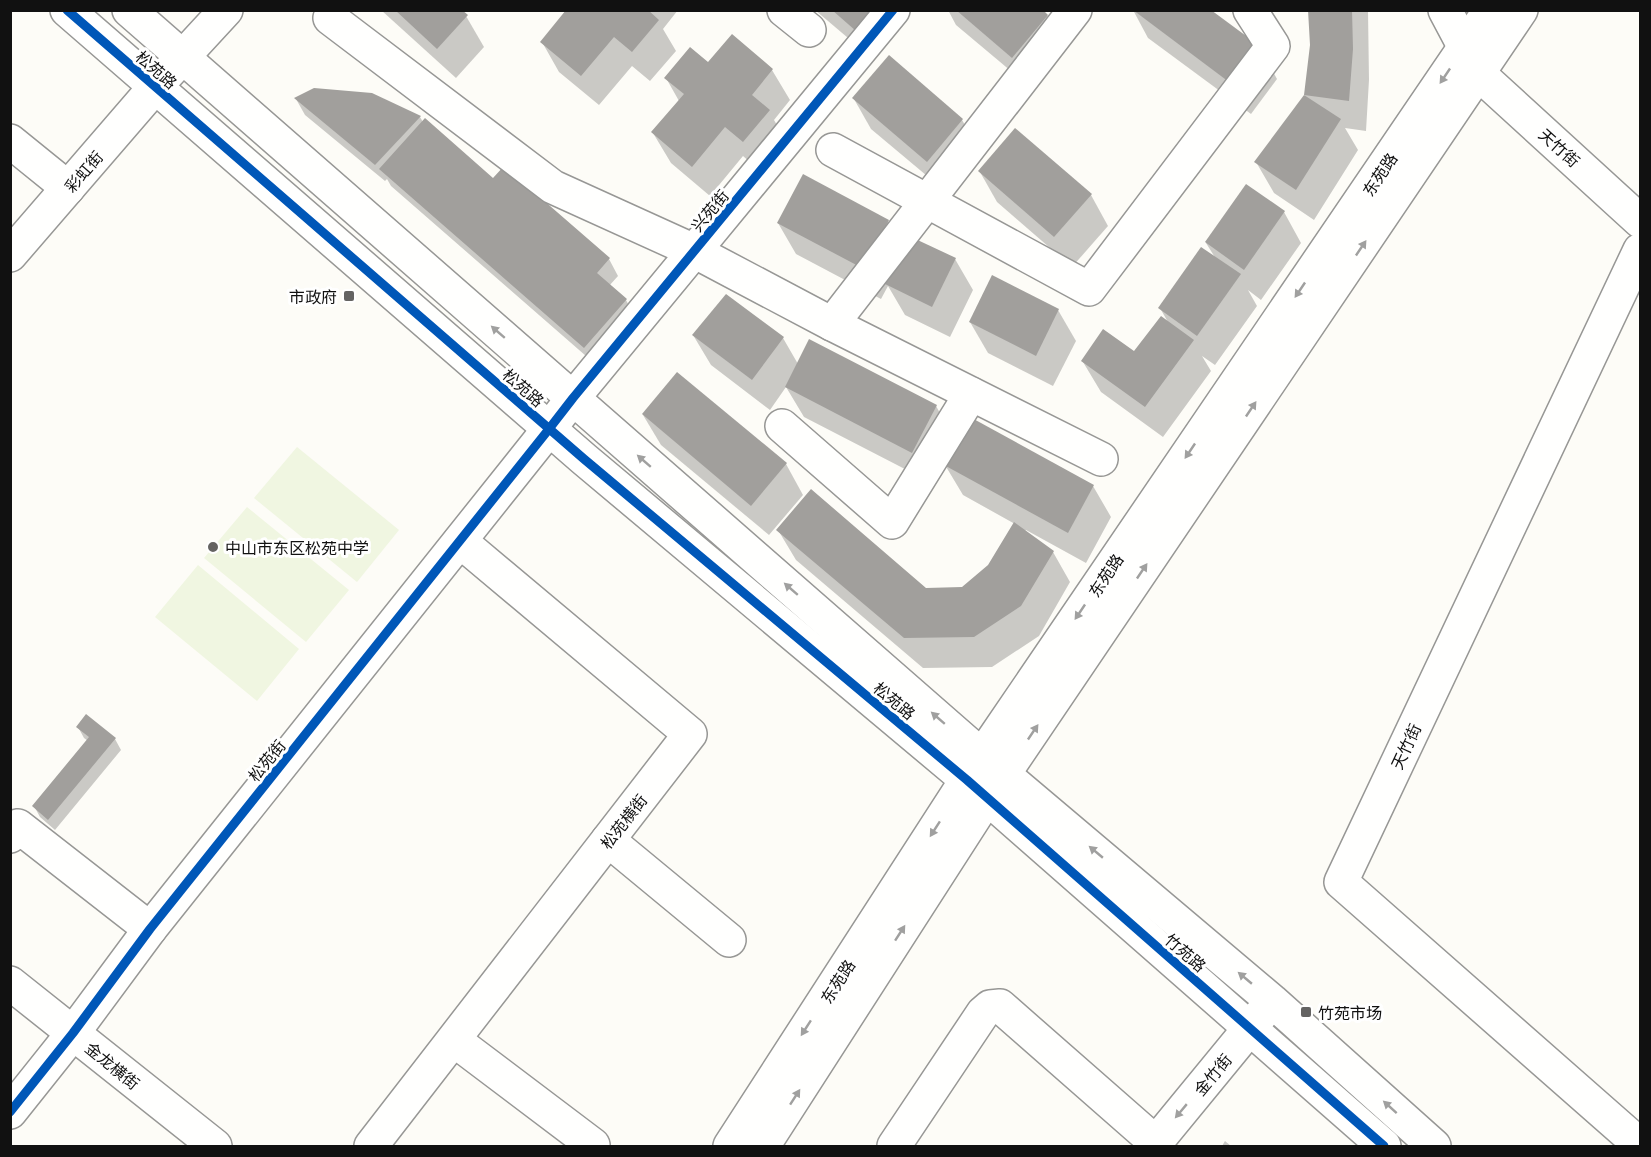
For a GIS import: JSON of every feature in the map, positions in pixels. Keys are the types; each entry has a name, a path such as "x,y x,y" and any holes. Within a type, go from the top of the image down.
{"street":[{"name":"松苑路","path":"67,10 549,429 985,777"},
{"name":"松苑路","path":"129,10 573,398 985,777"},
{"name":"彩虹街","path":"10,255 155,87 226,10"},
{"name":"兴苑街","path":"549,429 893,10"},
{"path":"832,324 1075,10"},
{"path":"833,150 1089,290 1273,46 1250,10"},
{"name":"天竹街","path":"1445,10 1472,60 1641,220"},
{"name":"东苑路","path":"1472,60 1490,10"},
{"name":"东苑路","path":"730,1146 985,777 1472,60 1521,10"},
{"path":"330,18 554,188 694,251 832,324 1101,459"},
{"path":"10,141 68,188"},
{"name":"天竹街","path":"1641,250 1341,882 1641,1145"},
{"path":"782,426 892,522 971,394"},
{"name":"松苑街","path":"10,1112 73,1033 150,929 549,429"},
{"name":"松苑横街","path":"371,1146 690,734 460,541"},
{"name":"东苑路","path":"763,1146 985,777"},
{"name":"竹苑路","path":"985,777 1272,1001 1434,1146"},
{"name":"竹苑路","path":"985,777 1250,1028 1384,1146"},
{"path":"10,836 18,826 150,929"},
{"path":"608,840 729,940"},
{"name":"金龙横街","path":"10,983 215,1146"},
{"name":"金竹街","path":"1154,1144 1272,1001"},
{"path":"894,1146 983,1013 990,1007 1000,1006 1154,1144"},
{"path":"454,1040 593,1145"}],"green space":[{"path":"297,447 399,530 357,582 254,498"},
{"path":"247,507 349,590 306,642 204,558"},
{"path":"198,565 299,649 257,701 155,617"}],"building":[{"path":"395,10 462,10 468,15 437,49"},
{"path":"566,10 648,10 659,20 632,52 614,37 581,76 540,42"},
{"path":"832,10 873,10 856,31"},
{"path":"956,10 1043,10 1048,15 1012,58"},
{"path":"1133,10 1211,10 1261,47 1233,85"},
{"path":"1308,10 1352,10 1353,49 1349,101 1304,95 1310,45"},
{"path":"732,34 773,69 752,95 770,110 743,142 725,127 692,167 651,132 684,94 664,78 690,47 708,62"},
{"path":"889,55 963,119 927,162 852,98"},
{"path":"314,88 372,93 421,116 375,165 294,98"},
{"path":"1304,95 1341,119 1296,190 1254,162"},
{"path":"425,118 493,178 504,166 610,258 597,273 627,299 584,348 379,169"},
{"path":"1015,128 1092,194 1054,237 978,171"},
{"path":"803,174 889,220 864,269 777,223"},
{"path":"1246,184 1285,211 1244,270 1205,242"},
{"path":"909,236 956,258 932,307 885,284"},
{"path":"1201,247 1241,274 1197,336 1158,308"},
{"path":"992,275 1059,309 1036,356 969,322"},
{"path":"726,294 784,337 752,380 692,335"},
{"path":"1161,316 1194,340 1145,407 1081,361 1103,329 1134,351"},
{"path":"809,339 937,405 912,453 785,387"},
{"path":"677,372 787,463 751,506 642,414"},
{"path":"970,417 1094,485 1068,533 944,465"},
{"path":"811,489 926,588 962,587 988,565 1014,522 1054,551 1021,606 974,637 904,638 776,530"},
{"path":"86,714 116,738 48,820 32,806 89,737 76,727"}],"cycle path":[{"path":"67,10 584,459 967,780 1384,1146"},
{"path":"10,1112 73,1033 150,929 573,398 893,10"}],"place":[{"name":"市政府","path":"349,296"},
{"name":"中山市东区松苑中学","path":"213,547"},
{"name":"竹苑市场","path":"1306,1012"}]}
